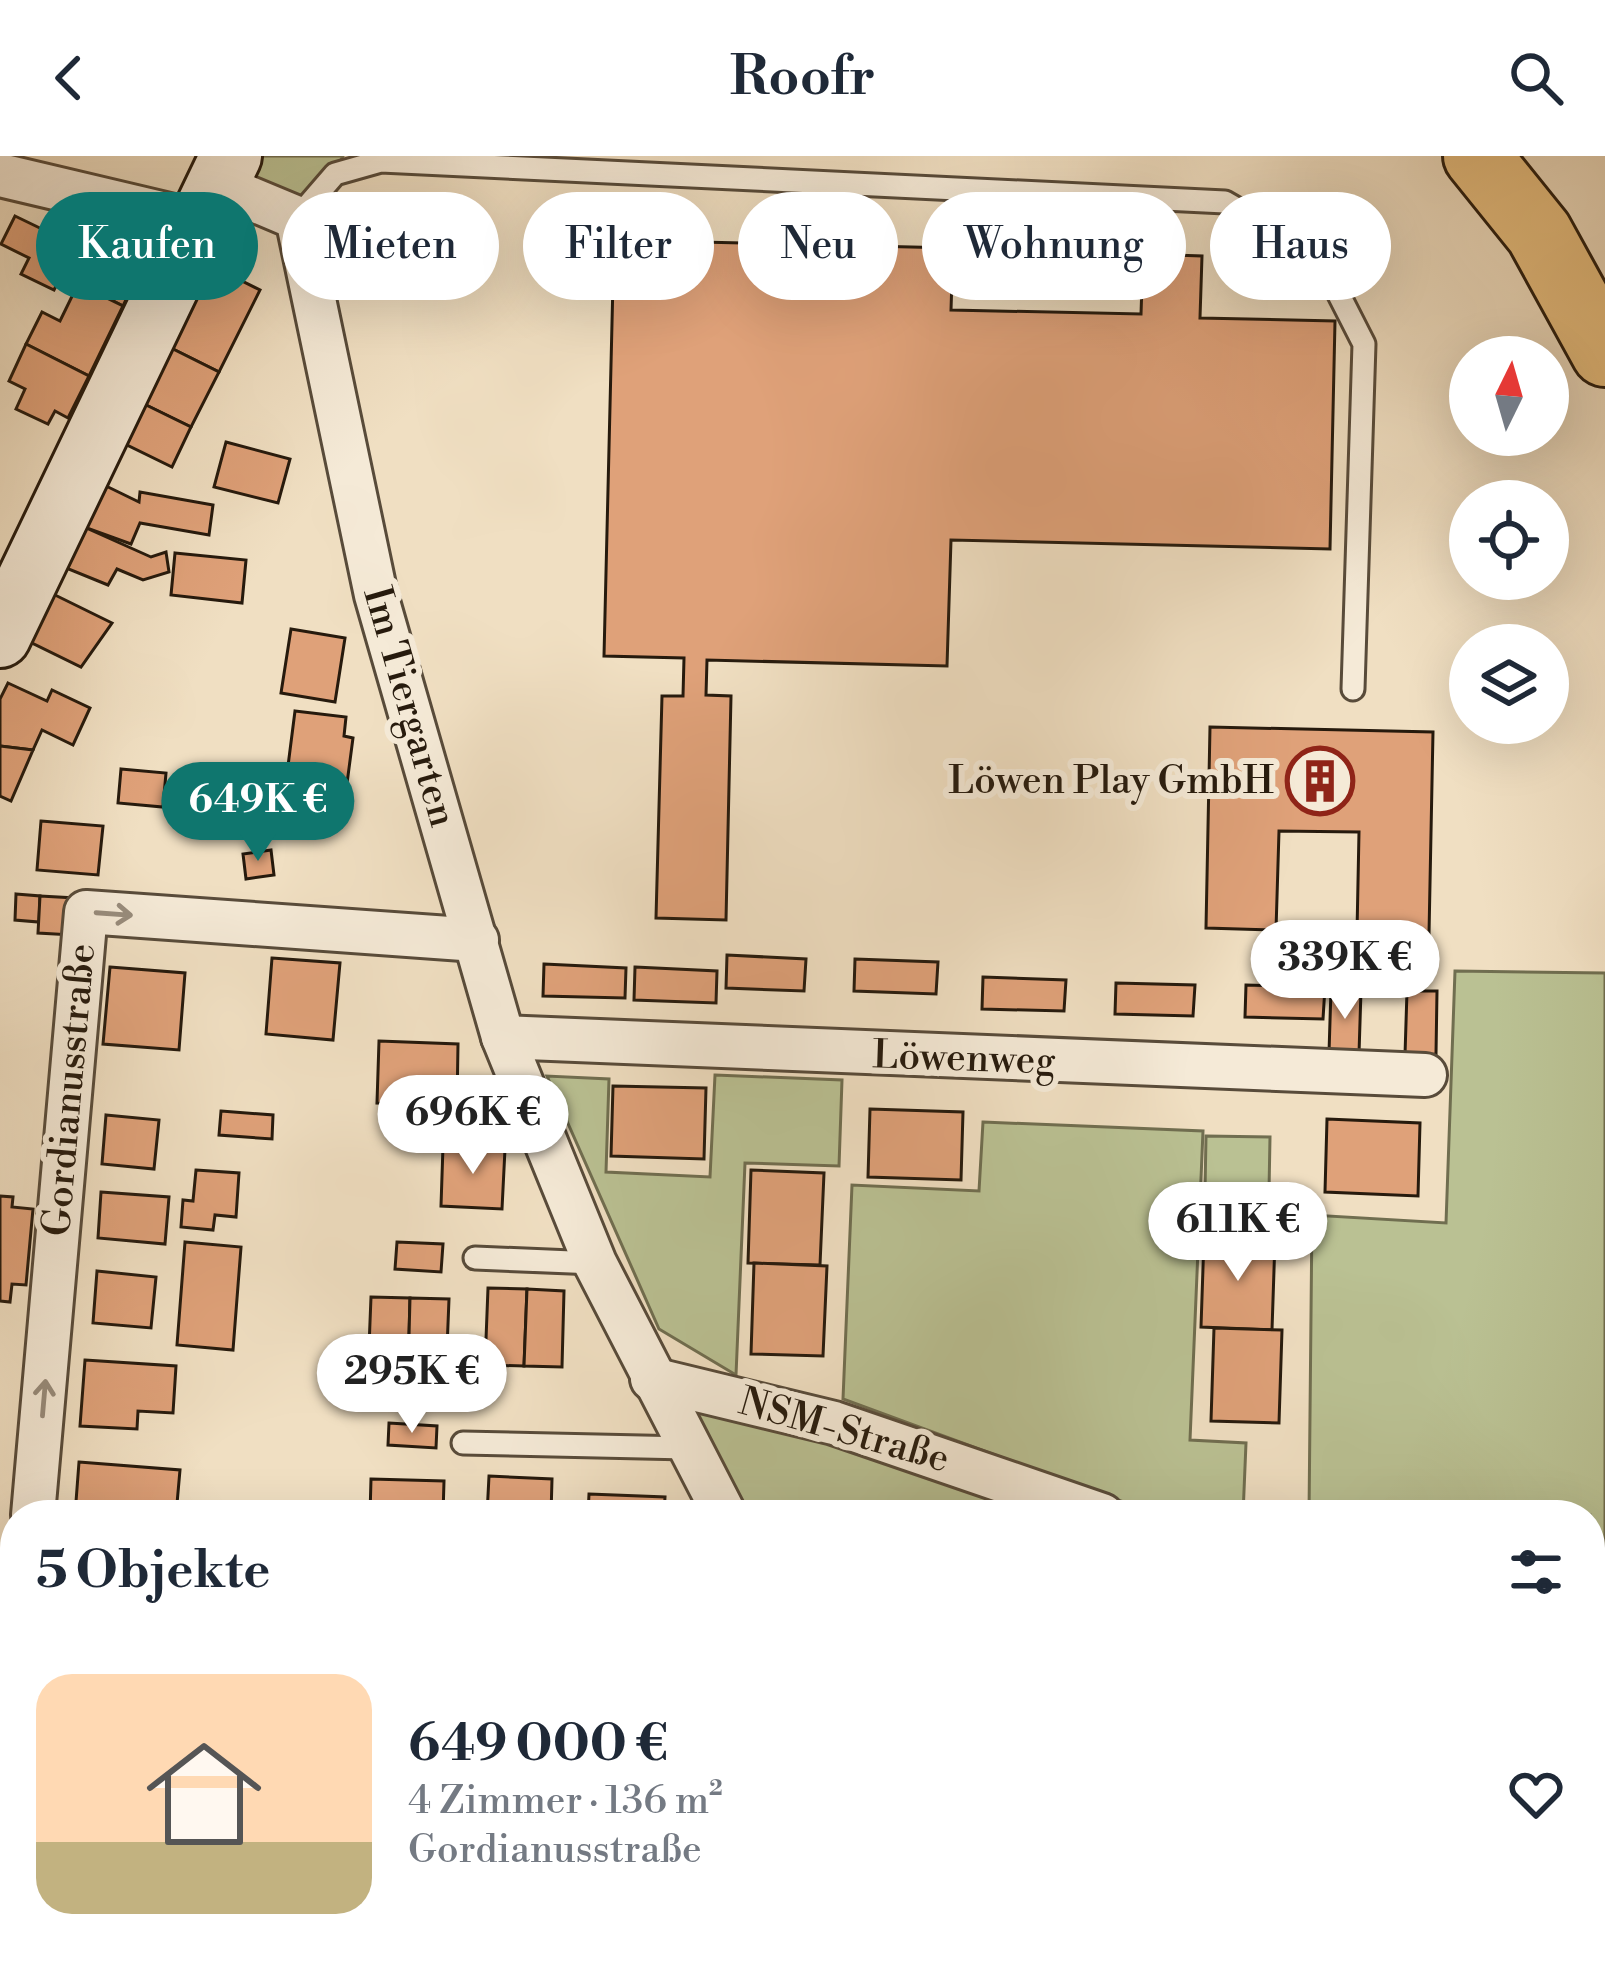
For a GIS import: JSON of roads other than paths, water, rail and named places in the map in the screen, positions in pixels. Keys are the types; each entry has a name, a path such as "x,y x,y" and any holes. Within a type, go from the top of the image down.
{"highway":[{"path":"1477,156 1539,233 1605,352"}],"main road":[{"path":"0,637 216,188"}],"street":[{"path":"0,175 216,188 282,212"},
{"name":"Im Tiergarten","path":"314,300 376,595 503,1037 596,1263 716,1500"},
{"name":"Gordianusstraße","path":"35,1500 86,912 476,940"},
{"name":"Löwenweg","path":"503,1037 1425,1075"},
{"name":"NSM-Straße","path":"652,1379 834,1423 1058,1500"}],"lane":[{"path":"319,192 335,174 381,161 1225,202 1289,239 1335,287 1364,344 1353,689"},
{"path":"475,1258 596,1263"},
{"path":"463,1443 687,1448"}],"place":[{"name":"Löwen Play GmbH","path":"1320,781"}]}
